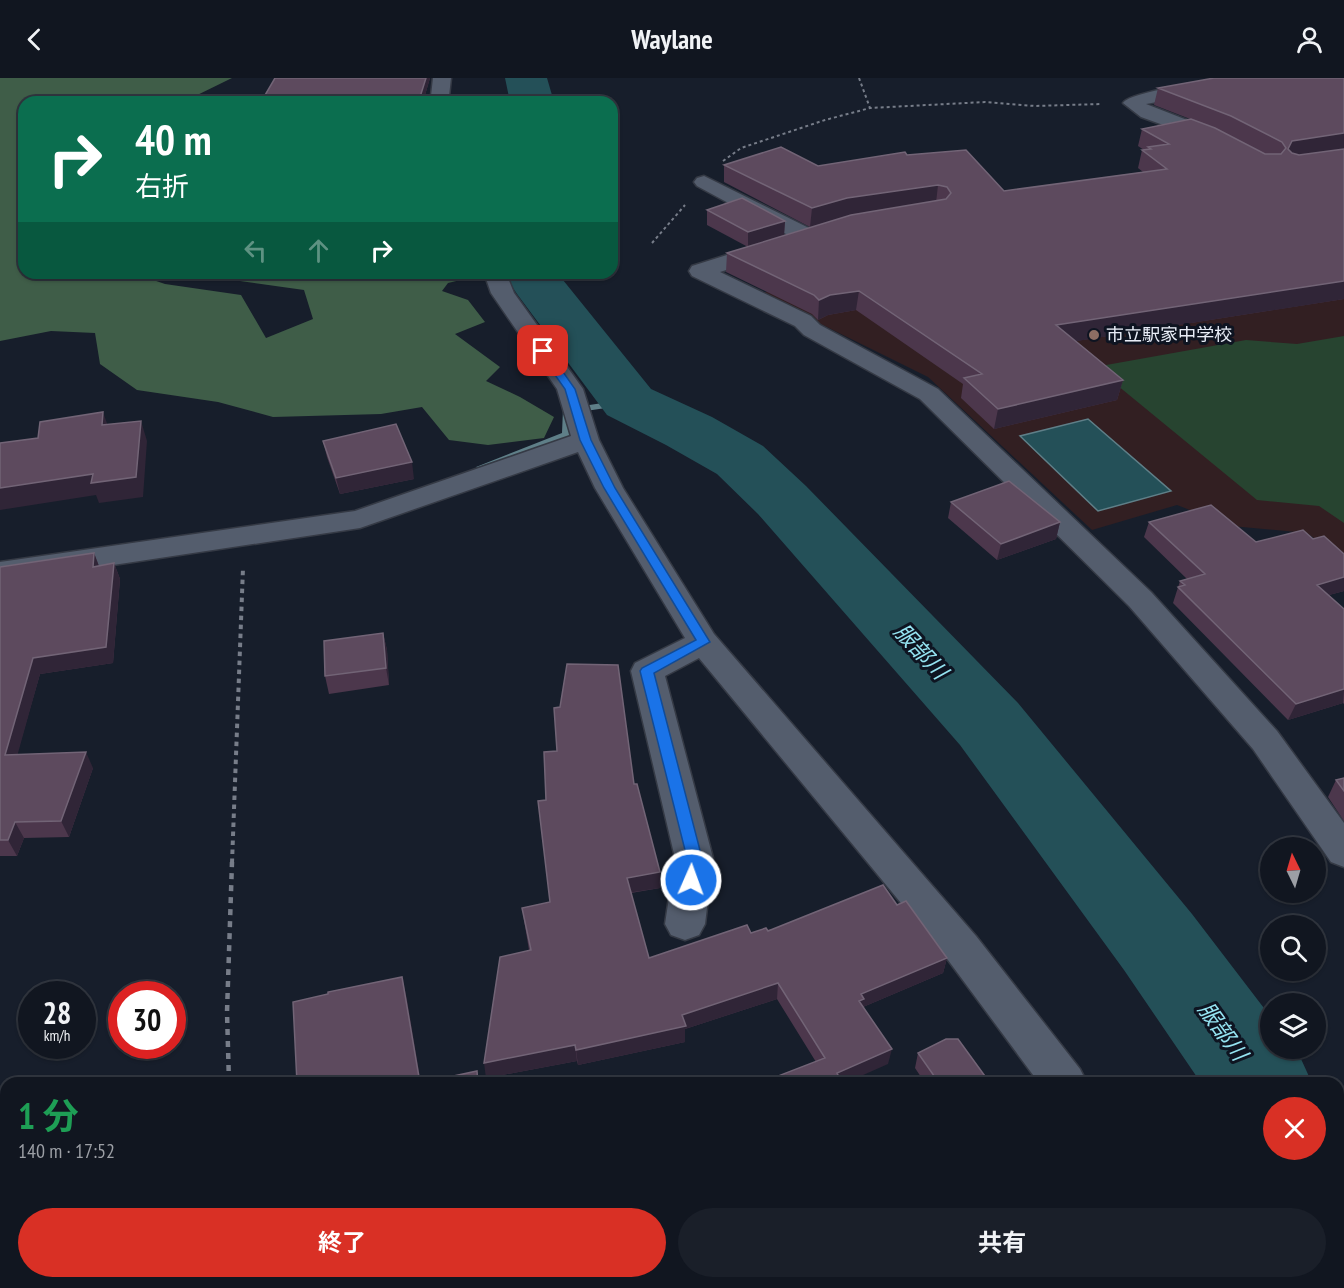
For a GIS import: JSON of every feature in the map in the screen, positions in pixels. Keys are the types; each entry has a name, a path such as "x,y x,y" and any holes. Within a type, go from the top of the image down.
{"street":[{"path":"440,96 442,78"},
{"path":"1132,103 1142,99 1233,83 1286,78"},
{"path":"1132,103 1148,113 1235,147"},
{"path":"704,182 817,233 700,271 803,321 812,330 929,394 1140,599 1265,740 1344,852"},
{"path":"497,279 503,293 570,389 586,440 609,488 703,642 962,948 1060,1077"},
{"path":"0,572 244,538 360,519 586,440"},
{"path":"684,924 694,858 647,671 703,642"}],"path":[{"path":"859,78 870,108"},
{"path":"652,243 720,163 741,148 825,120 870,108 985,102 1035,105 1132,103"},
{"path":"229,1077 227,1012 244,538"}],"shaded area":[{"path":"0,78 232,78 195,96 18,96 18,279 150,279 165,284 241,295 266,338 313,319 304,290 226,279 465,279 448,283 442,291 468,300 485,322 455,334 500,367 486,381 554,417 544,438 488,445 449,440 422,407 381,414 273,417 218,402 137,390 100,364 95,333 51,331 0,341"},
{"name":"市立駅家中学校","path":"1344,161 1344,560 1307,533 1231,526 1177,505 1092,530 928,377 760,294 914,244"},
{"path":"1344,336 1344,523 1319,506 1257,500 1095,367 1246,340 1297,344"},
{"path":"1088,419 1171,491 1098,511 1020,436"}],"building":[{"path":"275,78 426,78 420,96 264,96"},
{"path":"1214,78 1344,78 1344,133 1292,141 1288,149 1299,155 1344,149 1344,281 1056,325 1123,380 998,409 964,378 982,374 859,291 830,295 819,300 814,295 727,253 851,215 946,199 951,193 947,187 938,185 847,198 812,208 724,165 781,147 818,166 905,152 907,155 966,150 1004,191 1167,169 1142,150 1169,144 1142,129 1191,119 1215,128 1265,154 1281,154 1286,148 1282,142 1231,116 1158,88"},
{"path":"742,198 785,221 748,232 707,210"},
{"path":"103,412 102,425 141,421 136,477 91,483 93,474 0,488 0,443 38,438 40,422"},
{"path":"396,424 412,462 336,478 323,441"},
{"path":"1009,481 1060,522 1001,544 951,502"},
{"path":"1211,505 1256,542 1303,530 1313,539 1324,536 1344,554 1344,577 1317,585 1344,609 1344,689 1296,704 1178,587 1185,585 1180,581 1205,574 1149,522"},
{"path":"94,553 93,567 114,563 106,647 33,658 5,755 86,752 61,821 15,822 8,840 0,840 0,567"},
{"path":"383,633 386,668 325,676 324,641"},
{"path":"567,664 618,665 634,784 637,784 660,872 627,878 649,958 747,925 751,933 766,928 768,931 883,885 897,905 906,901 947,958 861,994 864,999 859,1001 892,1049 837,1073 839,1077 776,1077 825,1058 778,983 682,1015 686,1026 576,1050 575,1045 484,1063 500,957 531,950 522,908 550,902 538,801 546,800 544,752 557,751 554,708 560,707"},
{"path":"1344,778 1344,791 1336,780"},
{"path":"402,977 419,1077 297,1077 293,1002 328,994 328,992"},
{"path":"946,1039 958,1039 986,1077 935,1077 918,1053"},
{"path":"477,1071 478,1077 449,1077"}],"waterway":[{"name":"服部川","path":"526,78 530,96"},
{"name":"服部川","path":"536,279 629,402 689,431 740,460 782,500 989,724 1158,942 1256,1077"},
{"path":"482,467 567,435 567,411 629,402"}],"place":[{"name":"市立駅家中学校","path":"1094,335"}],"route":[{"path":"543,351 570,389 586,440 609,488 703,642 647,671 694,858 691,880"}]}
